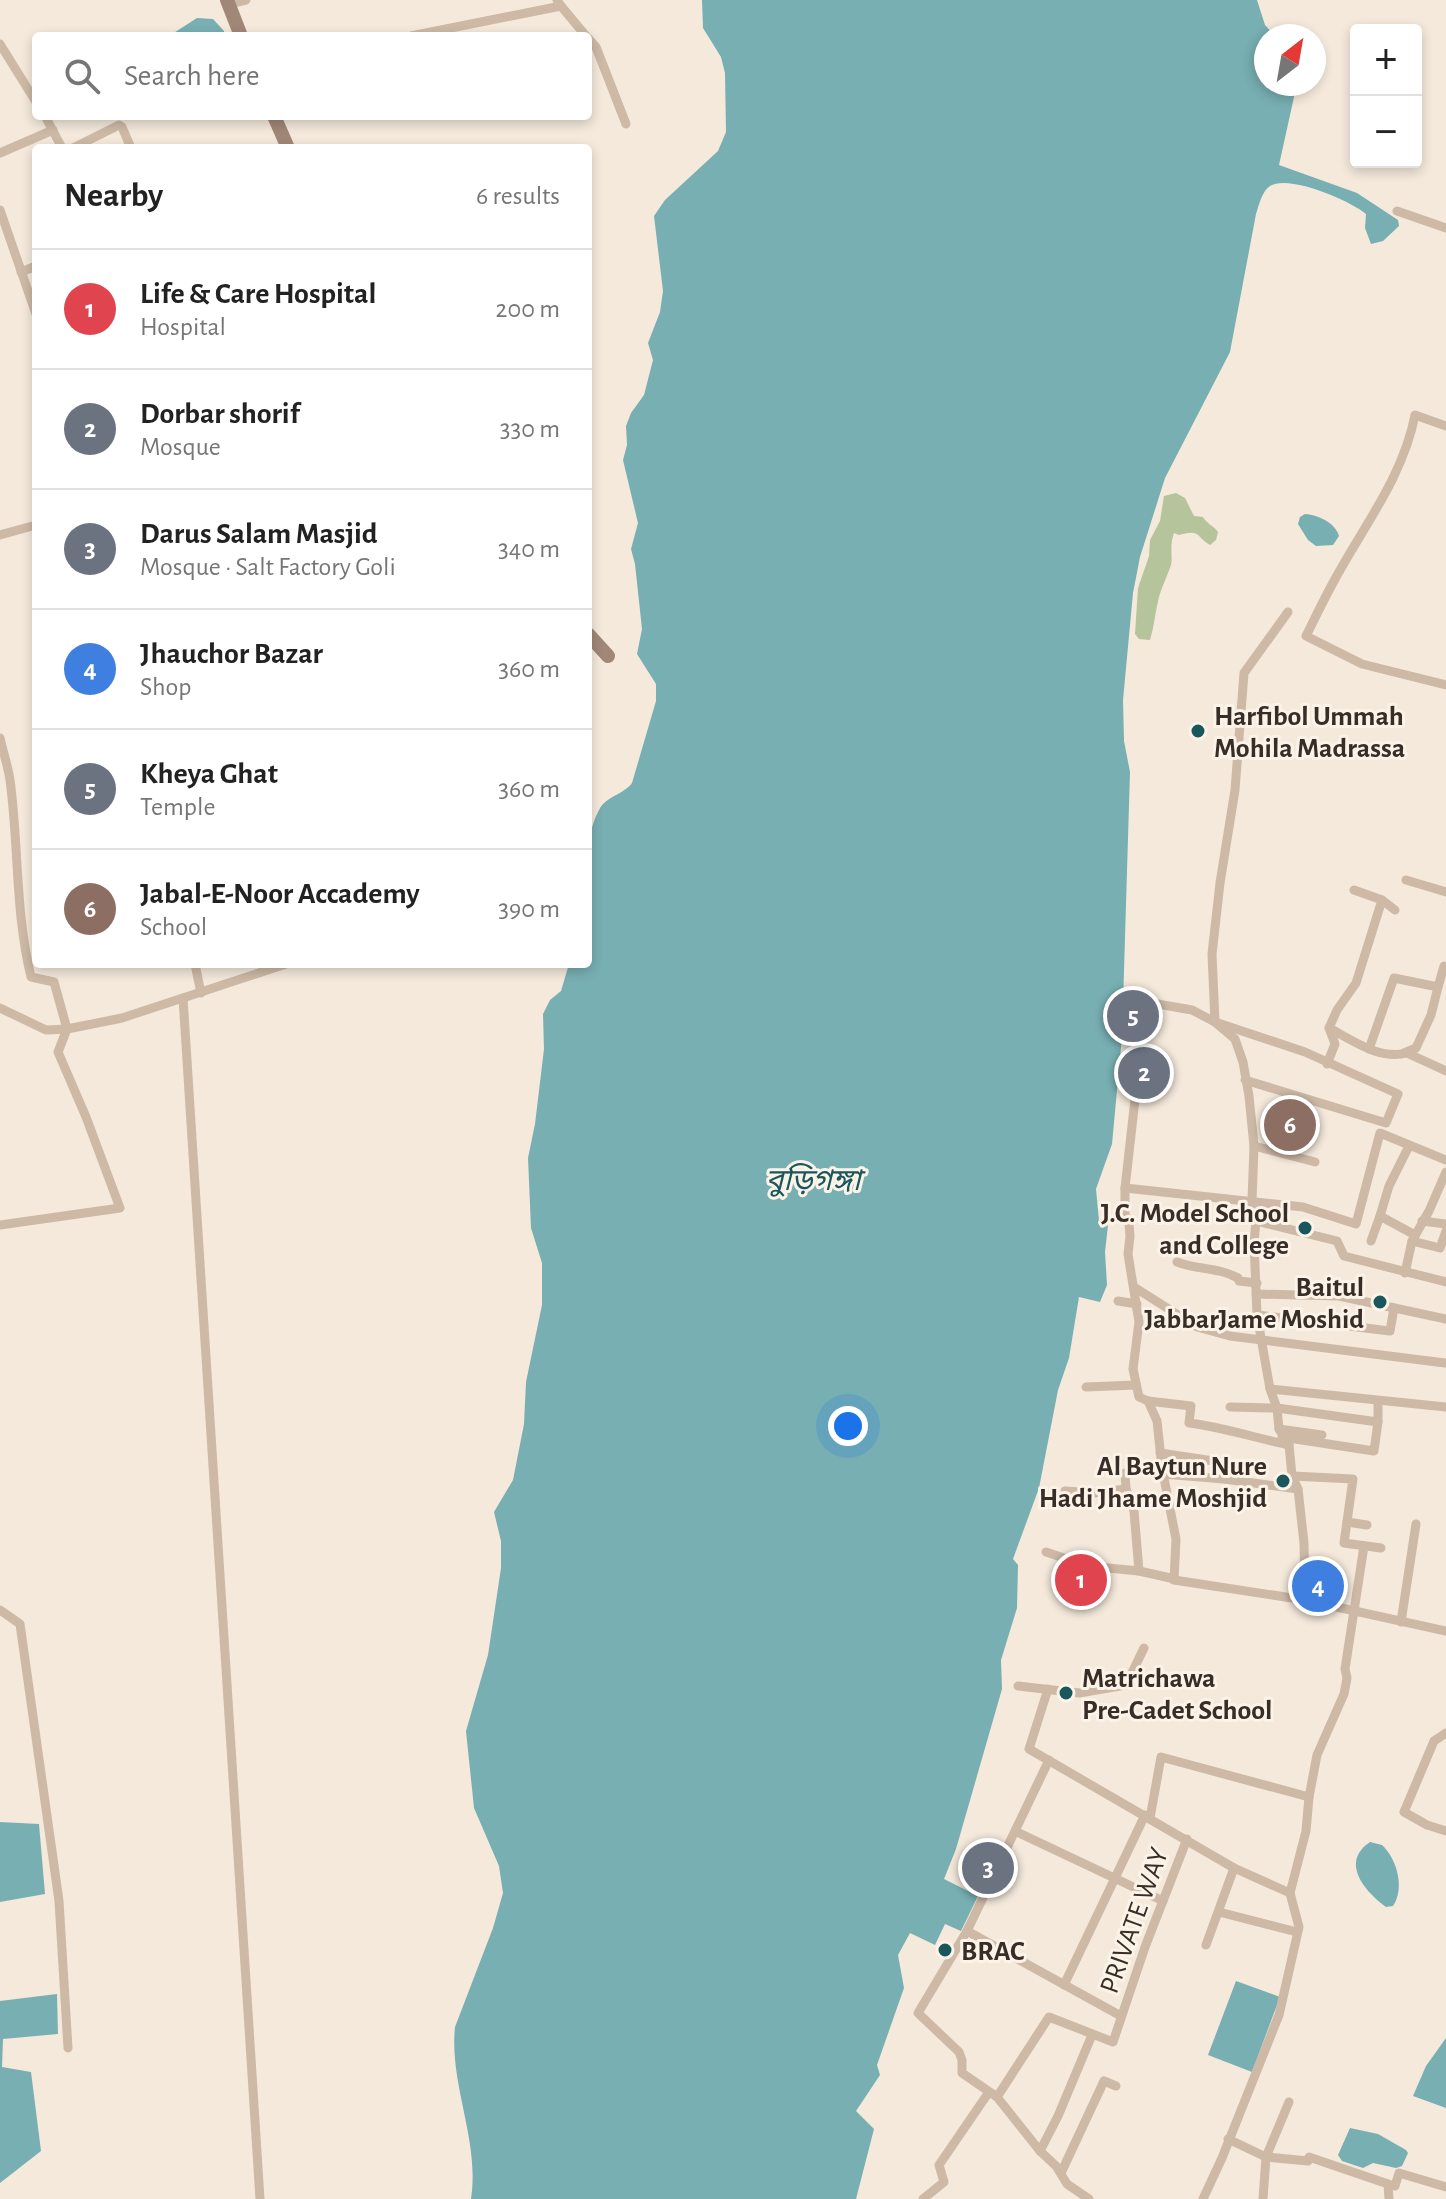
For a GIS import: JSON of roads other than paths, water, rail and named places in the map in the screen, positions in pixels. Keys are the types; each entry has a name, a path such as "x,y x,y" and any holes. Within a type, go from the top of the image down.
{"street":[{"path":"239,32 228,2 246,0"},
{"path":"429,32 559,3 583,32"},
{"path":"592,43 626,124"},
{"path":"0,44 32,96"},
{"path":"47,120 60,144"},
{"path":"276,120 286,144"},
{"path":"81,144 119,125 129,144"},
{"path":"0,153 53,130"},
{"path":"0,210 32,303"},
{"path":"1397,211 1446,228"},
{"path":"21,272 32,268"},
{"path":"1446,426 1415,415 1413,429 1386,493 1334,581 1306,636 1362,664 1446,685"},
{"path":"0,535 32,526"},
{"path":"1288,612 1244,673 1235,790 1212,954 1215,1022 1235,1039 1243,1062 1254,1146 1252,1201 1256,1221 1257,1315 1270,1389 1298,1489 1304,1543 1305,1600"},
{"path":"592,638 608,656"},
{"path":"0,738 10,778 23,944 31,977 54,982 67,1029 58,1052 120,1208 0,1225"},
{"path":"1406,880 1445,889"},
{"path":"1354,890 1382,900 1395,910"},
{"path":"1327,1064 1335,1044 1329,1028 1337,1010 1356,983 1382,900"},
{"path":"1393,1056 1416,1048 1431,1015 1446,967"},
{"path":"196,968 201,993"},
{"path":"3,1010 46,1030 67,1029 122,1018 274,968"},
{"path":"1369,1049 1394,978 1441,985"},
{"path":"183,998 260,2199"},
{"path":"1123,1002 1146,1002 1192,1010 1215,1022 1305,1052 1398,1094 1380,1133 1356,1224 1303,1207 1125,1188"},
{"path":"1146,1002 1125,1188 1125,1214 1130,1236 1128,1254 1139,1322 1133,1369 1139,1397 1148,1401 1191,1406 1189,1423 1219,1427 1230,1432 1374,1451 1378,1401"},
{"path":"1329,1028 1369,1049 1393,1056 1407,1053 1446,1071"},
{"path":"1245,1080 1386,1123"},
{"path":"1380,1133 1446,1160"},
{"path":"1254,1146 1315,1162"},
{"path":"1371,1241 1389,1186 1409,1146"},
{"path":"1405,1273 1414,1238 1446,1172"},
{"path":"1380,1216 1414,1238 1440,1248 1446,1231"},
{"path":"1256,1221 1337,1241 1344,1256 1446,1282"},
{"path":"1422,1221 1446,1224"},
{"path":"1177,1262 1190,1267 1226,1271 1239,1281 1257,1283"},
{"path":"1134,1287 1197,1327 1230,1336 1445,1363"},
{"path":"1256,1294 1339,1296 1446,1319"},
{"path":"1118,1301 1137,1304"},
{"path":"1257,1315 1390,1331 1394,1308"},
{"path":"1086,1387 1136,1385"},
{"path":"1270,1389 1446,1407"},
{"path":"1148,1401 1157,1421 1163,1474 1176,1539 1175,1580"},
{"path":"1230,1407 1276,1408 1378,1422"},
{"path":"1283,1437 1322,1435"},
{"path":"1160,1453 1227,1463"},
{"path":"1125,1473 1126,1489 1134,1511 1139,1571"},
{"path":"1163,1474 1298,1489"},
{"path":"1292,1476 1353,1479 1344,1543 1381,1548"},
{"path":"1065,1491 1094,1493 1126,1489"},
{"path":"1347,1522 1367,1525"},
{"path":"1401,1622 1416,1524"},
{"path":"1203,2199 1279,2015 1299,1927 1290,1893 1306,1831 1317,1755 1344,1694 1364,1546"},
{"path":"1046,1552 1088,1566 1139,1571 1175,1580 1305,1600 1446,1631"},
{"path":"0,1610 20,1624 23,1660 31,1692 37,1759 59,1901 68,2048"},
{"path":"1018,1686 1079,1693 1126,1685 1144,1648"},
{"path":"1048,1689 1029,1749 1234,1868 1290,1893"},
{"path":"1446,1733 1434,1741 1404,1812 1446,1831"},
{"path":"1064,1985 1113,1880 1148,1816 1161,1757 1309,1797"},
{"path":"1049,1760 967,1931 918,2013 959,2052 962,2073 993,2094 1069,2186 1089,2199"},
{"path":"1017,1832 1163,1901"},
{"name":"PRIVATE WAY","path":"1121,2016 1187,1839"},
{"path":"1206,1945 1234,1868"},
{"path":"1219,1912 1297,1932"},
{"path":"923,2199 944,2182 939,2165 1049,2017 1113,2042 1121,2016 967,1931"},
{"path":"1040,2151 1092,2035"},
{"path":"1061,2173 1104,2081 1116,2086"},
{"path":"1263,2199 1266,2157 1289,2102"},
{"path":"1228,2139 1266,2157 1308,2161 1309,2157 1395,2186 1399,2173 1446,2187"},
{"path":"1388,2184 1389,2199"}],"water":[{"name":"বুড়িগঙ্গা","path":"702,0 1257,0 1265,24 1254,24 1254,96 1294,96 1279,165 1357,193 1398,220 1399,226 1383,241 1371,244 1365,228 1366,214 1347,202 1291,183 1279,183 1265,191 1256,214 1230,352 1165,478 1140,557 1133,593 1123,700 1124,741 1130,772 1122,1037 1112,1144 1096,1189 1099,1221 1108,1225 1105,1252 1107,1285 1100,1302 1079,1297 1069,1358 1058,1390 1039,1488 1013,1559 1018,1565 1017,1608 1001,1660 1002,1689 956,1849 944,1879 978,1896 961,1931 945,1924 935,1945 910,1933 898,1955 904,1988 877,2065 880,2075 856,2111 874,2129 856,2199 471,2199 471,2155 456,2070 455,2027 503,1893 499,1866 474,1808 466,1731 488,1655 501,1568 501,1541 494,1512 513,1480 524,1424 526,1382 542,1305 542,1263 531,1228 528,1158 544,1049 543,1014 550,1000 561,991 568,968 592,968 593,825 602,805 632,783 656,701 656,684 637,654 642,629 631,549 638,523 623,460 627,445 626,426 644,395 653,360 648,343 660,312 663,291 654,216 665,200 718,151 726,132 725,73 721,57 703,28"},
{"path":"197,18 213,19 224,31 224,32 175,32"},
{"path":"1305,514 1321,518 1334,527 1339,536 1333,545 1316,546 1308,540 1298,524"},
{"path":"0,1822 39,1824 45,1894 0,1902"},
{"path":"1370,1842 1382,1845 1392,1858 1398,1874 1397,1899 1393,1906 1386,1907 1370,1893 1358,1876 1357,1858"},
{"path":"1236,1981 1280,1997 1252,2072 1208,2055"},
{"path":"57,1994 58,2034 3,2039 2,2067 31,2072 41,2151 0,2183 0,2001"},
{"path":"1446,2038 1446,2108 1413,2096 1426,2066"},
{"path":"1350,2128 1378,2134 1406,2150 1408,2153 1402,2166 1396,2168 1373,2163 1363,2168 1342,2161 1338,2155"}],"place":[{"name":"Harfibol Ummah Mohila Madrassa","path":"1198,731"},
{"name":"Kheya Ghat","path":"1133,1016"},
{"name":"Dorbar shorif","path":"1144,1073"},
{"name":"Jabal-E-Noor Accademy","path":"1290,1125"},
{"name":"J.C. Model School and College","path":"1305,1228"},
{"name":"Baitul JabbarJame Moshid","path":"1380,1302"},
{"name":"Al Baytun Nure Hadi Jhame Moshjid","path":"1283,1481"},
{"name":"Life & Care Hospital","path":"1081,1580"},
{"name":"Jhauchor Bazar","path":"1318,1586"},
{"name":"Matrichawa Pre-Cadet School","path":"1066,1693"},
{"name":"Darus Salam Masjid","path":"988,1868"},
{"name":"BRAC","path":"945,1950"}]}
